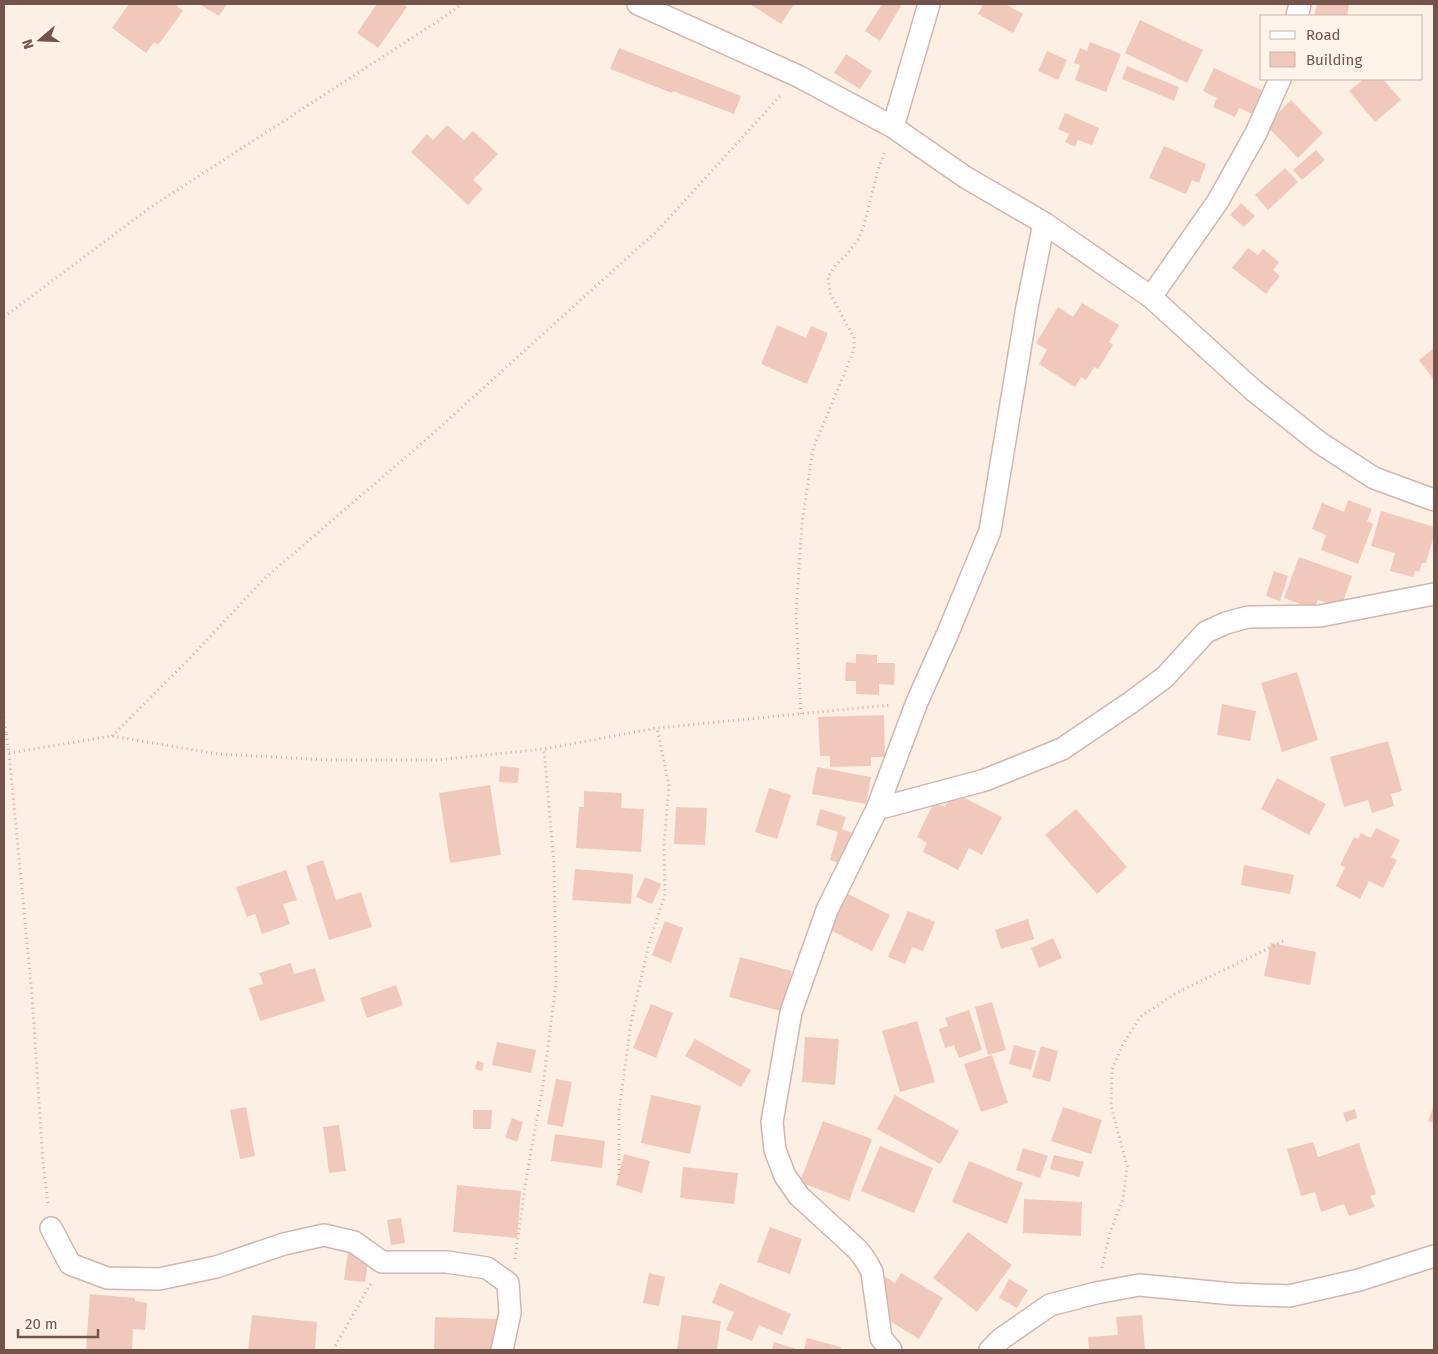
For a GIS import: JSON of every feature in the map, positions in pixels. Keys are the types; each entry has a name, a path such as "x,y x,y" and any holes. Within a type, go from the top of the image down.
{"street":[{"path":"638,4 798,76 893,127 965,177 1044,224 1151,297 1254,390 1320,444 1374,478 1434,500"},
{"path":"893,127 929,4"},
{"path":"1151,297 1218,201 1256,133 1280,80"},
{"path":"891,1350 881,1338 872,1272 858,1250 799,1196 785,1176 775,1150 772,1122 791,1012 828,910 877,809 917,702 948,635 990,531 1027,307 1044,224"},
{"path":"877,809 984,780 1062,750 1164,677 1206,632 1226,623 1248,617 1320,616 1434,594"},
{"path":"51,1228 70,1264 107,1278 159,1279 216,1267 284,1244 324,1235 354,1242 382,1262 447,1262 488,1268 508,1283 510,1312 502,1350"},
{"path":"990,1350 1001,1339 1050,1305 1096,1293 1139,1285 1234,1294 1289,1296 1359,1280 1434,1256"}],"path":[{"path":"4,317 151,207 419,34 462,4"},
{"path":"112,736 188,660 265,578 336,519 436,431 658,230 798,76"},
{"path":"801,714 796,613 802,523 813,449 854,350 854,338 830,293 828,277 836,265 848,253 864,225 878,170 893,127"},
{"path":"10,753 112,736 218,754 331,760 436,760 544,749 657,728 917,702"},
{"path":"4,717 5,734 10,753 32,995 43,1162 51,1228"},
{"path":"619,1175 619,1111 630,1022 650,940 665,894 664,844 669,786 657,728"},
{"path":"508,1283 516,1257 525,1186 544,1079 556,983 554,865 544,749"},
{"path":"1096,1293 1110,1232 1123,1200 1127,1166 1111,1106 1112,1070 1123,1044 1140,1017 1176,993 1286,940"},
{"path":"333,1350 382,1262"}],"building":[{"path":"129,4 179,4 177,6 183,11 158,45 154,42 146,53 112,28"},
{"path":"199,4 227,4 219,16"},
{"path":"377,4 403,4 407,7 378,48 357,33"},
{"path":"750,4 794,4 781,24"},
{"path":"882,4 898,4 901,6 880,41 865,31"},
{"path":"983,4 1005,4 1023,14 1013,33 978,14"},
{"path":"1317,4 1349,4 1347,15 1314,15"},
{"path":"1140,20 1203,50 1187,83 1125,53"},
{"path":"1090,42 1121,54 1106,92 1075,80 1080,65 1074,63 1080,48 1087,51"},
{"path":"619,48 741,96 734,114 610,69"},
{"path":"1047,51 1067,60 1058,80 1038,71"},
{"path":"846,54 872,71 860,89 834,73"},
{"path":"1127,66 1179,87 1174,101 1122,79"},
{"path":"1214,68 1263,91 1252,114 1239,108 1235,117 1213,107 1217,98 1203,91"},
{"path":"1363,80 1384,80 1401,100 1375,122 1349,91"},
{"path":"1291,100 1323,133 1298,158 1266,125"},
{"path":"1065,113 1099,128 1092,145 1078,140 1075,147 1065,142 1069,134 1058,129"},
{"path":"447,125 464,140 473,131 498,154 473,180 483,189 468,205 411,152 427,134 433,140"},
{"path":"1164,146 1206,164 1199,183 1192,180 1186,194 1149,178"},
{"path":"1316,150 1325,160 1302,180 1293,170"},
{"path":"1285,168 1298,182 1268,210 1255,195"},
{"path":"1241,203 1255,216 1244,227 1230,215"},
{"path":"1248,248 1258,255 1263,249 1279,262 1273,270 1280,276 1266,294 1232,268"},
{"path":"1082,303 1119,325 1109,342 1113,345 1098,369 1094,367 1086,380 1081,377 1075,387 1039,364 1047,350 1036,343 1058,307 1073,317"},
{"path":"777,325 806,338 811,326 828,333 807,384 761,364"},
{"path":"1434,348 1434,380 1419,360"},
{"path":"1348,500 1372,509 1367,521 1373,524 1358,564 1321,550 1326,535 1312,529 1322,503 1344,512"},
{"path":"1381,511 1434,527 1434,535 1426,563 1422,563 1419,572 1415,571 1413,577 1390,571 1395,553 1371,546"},
{"path":"1299,557 1352,576 1341,608 1318,600 1314,609 1284,598"},
{"path":"1274,571 1288,576 1280,601 1266,596"},
{"path":"856,654 877,655 877,663 895,663 894,685 879,684 879,695 856,694 856,681 845,681 846,662 856,663"},
{"path":"1297,672 1318,740 1282,752 1261,683"},
{"path":"1222,704 1256,711 1250,741 1217,735"},
{"path":"884,715 885,757 871,757 871,766 830,767 830,756 820,756 818,717"},
{"path":"1388,741 1402,791 1391,794 1394,806 1372,813 1368,800 1344,807 1330,757"},
{"path":"500,766 519,768 518,783 499,782"},
{"path":"817,767 871,777 866,804 812,794"},
{"path":"1277,778 1326,804 1309,835 1261,809"},
{"path":"490,785 501,855 450,863 439,793"},
{"path":"769,788 791,795 777,839 755,832"},
{"path":"584,791 622,793 621,808 644,809 641,852 576,848 579,807 584,807"},
{"path":"953,792 1002,817 982,855 969,848 958,870 923,852 927,843 917,837 934,802 945,807"},
{"path":"676,807 707,808 705,845 674,844"},
{"path":"820,809 846,817 842,829 855,834 846,865 830,860 838,832 816,825"},
{"path":"1076,809 1127,867 1097,894 1045,835"},
{"path":"1376,828 1400,840 1391,857 1397,860 1383,888 1369,881 1360,899 1336,886 1345,867 1340,865 1354,837 1358,839 1361,833 1371,838"},
{"path":"323,860 336,900 361,892 372,927 329,940 306,866"},
{"path":"1244,865 1294,875 1290,894 1241,885"},
{"path":"575,869 633,874 631,904 572,900"},
{"path":"286,870 297,900 283,904 290,924 262,934 255,914 247,917 236,887"},
{"path":"645,877 661,884 652,904 636,897"},
{"path":"844,892 890,915 872,951 826,928"},
{"path":"908,911 935,922 923,951 912,947 905,964 888,957"},
{"path":"1028,919 1034,939 1001,949 995,930"},
{"path":"665,921 683,928 671,963 652,955"},
{"path":"1053,938 1062,958 1039,968 1031,948"},
{"path":"1271,943 1316,952 1310,985 1264,976"},
{"path":"740,957 792,971 781,1011 729,997"},
{"path":"291,963 294,974 315,968 325,1001 260,1021 249,988 263,984 259,973"},
{"path":"396,985 403,1005 367,1018 360,998"},
{"path":"992,1002 1006,1050 988,1055 975,1007"},
{"path":"651,1004 673,1013 656,1058 633,1048"},
{"path":"969,1010 982,1050 959,1058 954,1045 945,1048 939,1029 948,1026 945,1018"},
{"path":"917,1021 935,1082 900,1092 882,1031"},
{"path":"805,1037 839,1039 835,1085 802,1082"},
{"path":"695,1039 751,1070 741,1087 685,1056"},
{"path":"497,1042 536,1050 531,1073 492,1065"},
{"path":"1014,1045 1036,1051 1031,1070 1009,1064"},
{"path":"1041,1046 1058,1051 1050,1082 1032,1077"},
{"path":"992,1055 1008,1103 981,1112 964,1064"},
{"path":"477,1061 484,1063 482,1071 475,1069"},
{"path":"556,1079 572,1082 563,1127 547,1124"},
{"path":"651,1095 701,1106 690,1154 641,1143"},
{"path":"895,1095 959,1131 940,1164 877,1129"},
{"path":"1434,1105 1434,1123 1428,1121"},
{"path":"246,1107 255,1156 240,1159 230,1110"},
{"path":"1063,1107 1102,1120 1091,1154 1051,1141"},
{"path":"1355,1109 1357,1118 1346,1122 1343,1113"},
{"path":"473,1110 492,1110 491,1129 473,1129"},
{"path":"512,1118 523,1122 517,1142 505,1137"},
{"path":"823,1121 872,1139 849,1201 800,1182"},
{"path":"339,1125 346,1171 329,1173 323,1127"},
{"path":"555,1134 605,1141 602,1168 551,1161"},
{"path":"1313,1142 1318,1157 1359,1143 1376,1194 1370,1196 1375,1207 1349,1216 1344,1204 1321,1212 1315,1192 1301,1196 1287,1149"},
{"path":"880,1146 933,1168 914,1213 861,1191"},
{"path":"1023,1148 1048,1156 1040,1178 1016,1170"},
{"path":"624,1154 650,1161 642,1193 616,1185"},
{"path":"1054,1155 1084,1162 1079,1177 1050,1169"},
{"path":"969,1161 1023,1183 1007,1224 952,1202"},
{"path":"683,1167 738,1173 734,1204 680,1198"},
{"path":"457,1185 521,1191 517,1238 453,1232"},
{"path":"1024,1199 1082,1202 1081,1236 1023,1233"},
{"path":"401,1218 405,1243 391,1245 387,1220"},
{"path":"770,1227 802,1239 790,1274 757,1262"},
{"path":"968,1232 1012,1265 977,1312 933,1278"},
{"path":"348,1251 369,1254 365,1282 344,1280"},
{"path":"649,1273 665,1277 659,1306 643,1303"},
{"path":"901,1273 943,1298 919,1339 877,1313 872,1294 884,1276 895,1283"},
{"path":"1009,1279 1028,1290 1017,1308 999,1298"},
{"path":"720,1283 791,1314 782,1335 759,1325 752,1341 726,1330 734,1312 712,1303"},
{"path":"90,1294 135,1298 135,1301 147,1303 145,1330 133,1329 132,1350 86,1350"},
{"path":"252,1315 317,1322 315,1350 248,1350"},
{"path":"682,1315 721,1321 717,1350 677,1350"},
{"path":"1142,1315 1145,1350 1089,1350 1088,1337 1118,1335 1116,1317"},
{"path":"435,1317 497,1319 496,1350 434,1350"},
{"path":"807,1338 841,1347 840,1350 804,1350"},
{"path":"774,1342 800,1350 772,1350"}]}
